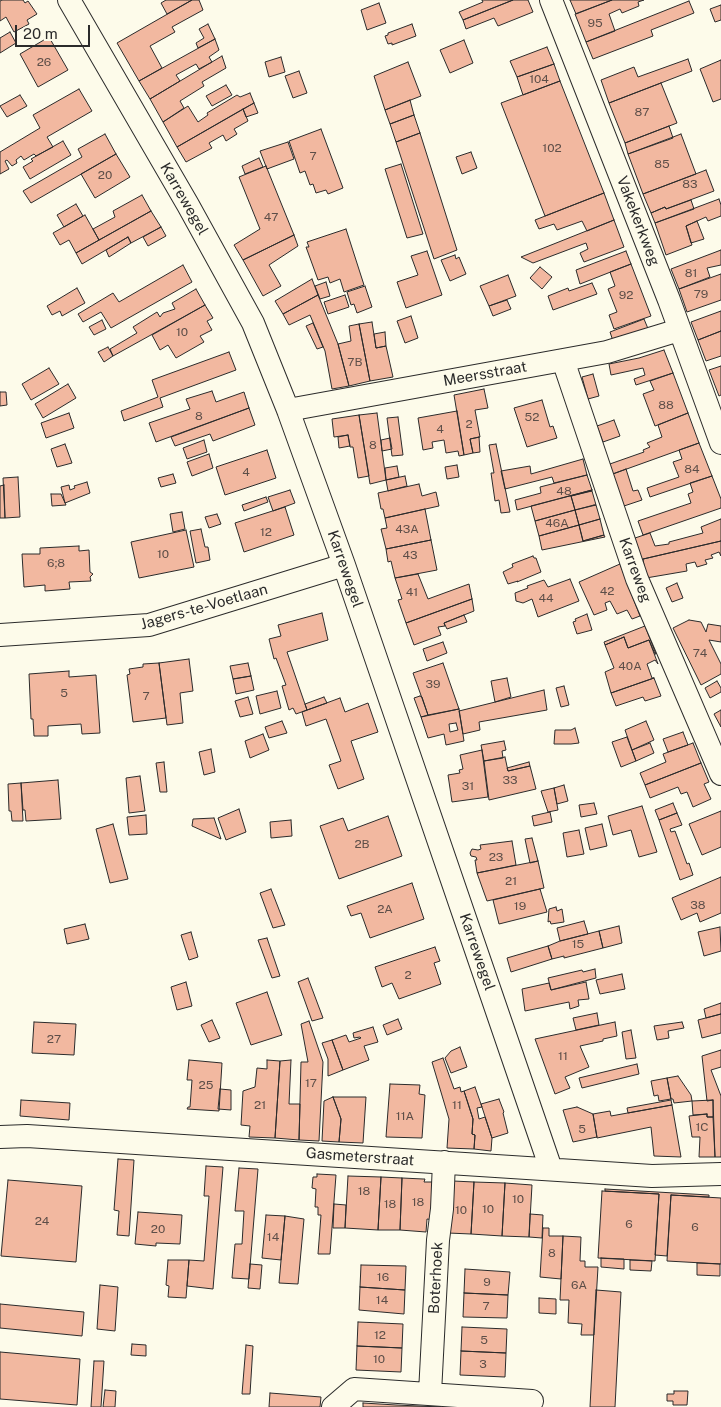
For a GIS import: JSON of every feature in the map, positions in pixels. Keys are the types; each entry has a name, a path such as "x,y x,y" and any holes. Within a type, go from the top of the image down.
{"street":[{"name":"Karrewegel","path":"69,0 188,205 253,323 288,410 344,565 551,1169"},
{"name":"Vakekerkweg","path":"551,0 721,443"},
{"name":"Meersstraat","path":"288,410 607,352 679,330"},
{"name":"Karreweg","path":"563,360 637,579 721,774"},
{"name":"Jagers-te-Voetlaan","path":"0,635 149,626 344,565"},
{"name":"Gasmeterstraat","path":"0,1137 27,1136 652,1176 721,1174"},
{"name":"Boterhoek","path":"430,1393 444,1162"},
{"path":"333,1407 354,1389 532,1401"}],"building":[{"path":"23,0 25,3 28,1 37,14 27,20 29,24 14,32 6,17 0,21 0,1"},
{"path":"166,0 192,0 167,14 161,3"},
{"path":"192,0 199,0 203,10 172,27 175,32 150,46 162,68 139,81 117,43"},
{"path":"482,0 513,0 463,20 459,12 483,2"},
{"path":"513,0 528,0 533,12 498,26 494,18 466,29 463,20"},
{"path":"570,0 612,0 576,14"},
{"path":"612,0 644,0 638,2 639,6 622,13 620,9 609,14 615,31 586,42 575,14"},
{"path":"689,1 694,13 651,30 653,36 593,59 586,42"},
{"path":"379,3 386,23 367,30 361,10"},
{"path":"721,5 721,20 715,22 710,9"},
{"path":"208,24 215,39 198,48 196,43 204,38 199,29"},
{"path":"412,24 416,36 392,45 392,43 388,44 385,36 388,33"},
{"path":"10,32 16,43 0,53 0,38"},
{"path":"49,37 68,70 38,87 20,54"},
{"path":"215,39 219,50 209,57 212,62 199,69 196,64 176,75 180,81 150,99 139,81"},
{"path":"464,40 473,63 450,73 440,50"},
{"path":"547,47 554,64 517,77 510,61"},
{"path":"222,56 226,68 202,82 204,86 180,101 184,108 163,122 150,99"},
{"path":"281,57 285,72 269,77 265,62"},
{"path":"688,59 692,71 609,103 601,80 634,67 638,77"},
{"path":"721,60 721,99 713,102 700,69"},
{"path":"408,62 421,96 385,110 374,76"},
{"path":"554,64 560,81 523,95 517,77"},
{"path":"299,71 307,93 293,98 285,76"},
{"path":"560,81 604,193 545,216 501,103"},
{"path":"661,83 677,123 625,143 609,103"},
{"path":"226,85 232,95 212,106 206,96"},
{"path":"79,89 92,111 47,137 53,147 24,160 21,156 16,160 17,163 12,166 7,160 5,161 9,169 0,174 0,152 40,128 33,115"},
{"path":"250,93 254,103 177,147 163,122 188,106 198,122 208,115 207,113 237,95 240,97"},
{"path":"20,95 27,106 7,117 0,106"},
{"path":"410,100 414,115 390,124 385,110"},
{"path":"254,103 258,113 246,117 243,109"},
{"path":"243,109 248,121 234,129 237,134 226,141 223,135 209,143 212,148 186,162 177,147"},
{"path":"414,115 420,133 396,142 390,124"},
{"path":"669,126 673,138 628,154 625,143"},
{"path":"321,129 343,188 328,194 326,190 316,193 313,184 310,185 305,171 300,173 289,141"},
{"path":"420,133 457,250 434,259 396,142"},
{"path":"105,134 116,154 31,203 23,191 82,157 78,149"},
{"path":"681,134 696,174 643,194 628,154"},
{"path":"63,141 71,155 30,179 23,167 33,161 31,159"},
{"path":"288,142 294,159 267,169 260,151"},
{"path":"471,152 477,168 462,174 456,157"},
{"path":"116,154 130,177 95,198 81,174"},
{"path":"259,158 263,167 245,174 242,166"},
{"path":"401,164 423,234 407,238 385,169"},
{"path":"266,166 294,235 243,260 234,245 260,229 239,177"},
{"path":"706,170 714,191 651,213 643,194"},
{"path":"604,193 614,220 587,231 582,221 557,230 554,224 539,229 535,220"},
{"path":"142,195 151,211 99,240 93,229 115,217 113,211"},
{"path":"719,199 721,216 708,221 706,217 686,226 692,245 666,255 655,223"},
{"path":"691,200 694,209 655,223 651,213"},
{"path":"76,204 83,216 64,227 57,215"},
{"path":"151,211 161,227 131,243 128,237 82,264 76,253"},
{"path":"85,215 99,240 76,253 69,240 60,245 53,233"},
{"path":"614,220 624,247 584,262 580,253 588,249 586,243 533,263 521,257"},
{"path":"697,221 704,239 691,243 686,226"},
{"path":"161,227 166,236 148,246 143,237"},
{"path":"346,229 364,285 344,292 340,279 330,283 328,277 318,280 306,247 309,247 307,242"},
{"path":"294,235 298,246 269,265 281,286 263,296 243,260"},
{"path":"128,237 131,243 109,257 106,250"},
{"path":"721,250 721,265 707,268 710,277 679,289 671,269"},
{"path":"427,251 442,295 406,308 397,282 418,275 411,256"},
{"path":"626,251 631,264 580,284 576,270"},
{"path":"455,255 456,259 459,257 466,274 450,281 441,260"},
{"path":"631,264 651,316 614,329 609,315 617,312 608,289 615,286 610,272"},
{"path":"183,265 192,282 111,328 101,312 83,322 78,314 113,293 119,302"},
{"path":"540,267 552,277 542,289 530,278"},
{"path":"721,274 721,300 687,312 679,289"},
{"path":"508,275 516,296 489,306 480,286"},
{"path":"312,279 318,295 283,314 275,301"},
{"path":"326,282 330,296 320,299 315,286"},
{"path":"592,283 597,294 553,310 548,296 568,288 569,291"},
{"path":"365,286 372,307 357,313 354,304 351,305 347,292"},
{"path":"77,288 85,303 62,316 60,311 52,315 47,306"},
{"path":"196,289 205,305 113,356 110,349 137,333 133,327 157,312 160,317 163,313 175,309 172,303"},
{"path":"318,295 338,344 349,386 332,389 325,351 310,315 289,325 283,314"},
{"path":"345,295 349,307 328,314 324,302"},
{"path":"507,300 511,309 493,316 489,306"},
{"path":"205,305 213,318 207,321 212,330 200,336 204,342 176,358 168,345 160,350 152,335"},
{"path":"721,311 721,331 698,340 691,322"},
{"path":"411,316 418,338 405,343 397,321"},
{"path":"644,319 649,331 613,341 610,332"},
{"path":"102,320 106,329 94,335 89,327"},
{"path":"372,322 376,348 386,346 393,377 370,381 359,324"},
{"path":"313,323 323,347 317,349 306,326"},
{"path":"359,324 370,381 349,386 338,344 351,341 349,326"},
{"path":"721,331 721,356 706,361 698,340"},
{"path":"385,332 386,346 376,348 374,334"},
{"path":"108,347 113,356 104,362 98,352"},
{"path":"664,350 673,373 636,385 634,379 645,375 643,368 611,375 609,364 639,358"},
{"path":"229,352 236,370 160,398 163,407 124,421 121,411 158,397 152,380"},
{"path":"721,366 721,395 719,396 709,370"},
{"path":"49,368 59,384 31,400 22,384"},
{"path":"673,373 688,413 655,426 643,394 654,390 650,381"},
{"path":"593,374 599,396 588,399 582,377"},
{"path":"68,384 76,398 43,418 35,404"},
{"path":"484,389 488,408 475,410 480,437 470,439 473,453 464,455 454,395"},
{"path":"212,391 216,402 244,392 249,408 156,442 149,423 190,409 186,399"},
{"path":"0,392 6,392 7,405 0,406"},
{"path":"542,400 550,427 553,426 557,438 527,447 514,408"},
{"path":"249,408 255,425 213,441 210,434 175,446 171,437"},
{"path":"457,411 464,455 459,456 458,451 446,453 444,440 432,442 433,448 423,450 418,418"},
{"path":"69,413 74,428 46,438 41,423"},
{"path":"377,413 386,480 370,484 359,415"},
{"path":"688,413 699,443 610,475 607,465 644,452 643,450 650,447 647,443 662,437 658,425"},
{"path":"359,415 369,476 358,478 353,447 350,447 348,435 334,437 332,419"},
{"path":"398,417 403,455 392,456 387,418"},
{"path":"614,420 620,436 603,442 597,426"},
{"path":"348,435 350,446 339,448 338,437"},
{"path":"479,437 480,452 473,453 470,439"},
{"path":"390,438 392,449 382,451 381,440"},
{"path":"204,440 207,452 187,459 183,448"},
{"path":"699,443 712,476 650,497 647,488 679,477 673,462 682,459 679,450"},
{"path":"65,444 72,463 57,467 51,449"},
{"path":"496,444 510,512 501,513 499,500 495,501 491,473 494,473 489,445"},
{"path":"267,450 276,478 225,495 216,467"},
{"path":"209,454 213,468 192,476 187,462"},
{"path":"583,459 587,475 554,483 552,477 505,489 501,471 530,466 531,474"},
{"path":"457,465 459,477 447,479 445,467"},
{"path":"397,466 399,477 386,480 385,468"},
{"path":"626,469 633,491 638,490 642,500 621,507 610,475"},
{"path":"173,474 176,483 161,487 158,478"},
{"path":"587,475 592,490 517,510 515,500 541,493 540,487"},
{"path":"405,476 407,486 388,491 386,480"},
{"path":"712,476 721,499 721,508 643,535 638,521 691,503 688,494 693,492 690,483"},
{"path":"18,477 20,517 5,518 3,478"},
{"path":"87,482 90,493 65,503 61,487 69,485 70,490 75,488 74,486"},
{"path":"419,484 422,496 436,492 439,506 385,518 378,493"},
{"path":"4,485 5,518 0,518 0,486"},
{"path":"290,490 295,503 273,511 268,497"},
{"path":"592,490 571,496 575,510 535,521 531,506"},
{"path":"592,491 596,505 575,510 571,496"},
{"path":"51,494 61,494 66,505 52,506"},
{"path":"266,497 268,502 244,511 242,505"},
{"path":"596,505 600,519 579,525 575,510"},
{"path":"285,507 294,535 244,552 235,523"},
{"path":"425,509 431,540 386,549 381,529 387,528 385,518"},
{"path":"575,510 579,525 539,536 535,521"},
{"path":"182,512 185,529 173,532 170,514"},
{"path":"217,514 221,524 209,528 205,517"},
{"path":"600,519 604,535 583,541 579,525"},
{"path":"721,519 721,541 639,560 632,539 650,533 655,546 669,544 669,542 703,533 701,527"},
{"path":"579,525 583,541 604,535 605,537 542,550 539,536"},
{"path":"201,529 205,547 208,547 210,560 196,563 190,531"},
{"path":"186,530 194,567 139,578 131,542"},
{"path":"431,540 437,570 395,578 391,561 388,562 386,549"},
{"path":"721,541 721,556 719,552 711,555 713,558 705,560 707,564 697,567 695,562 686,564 687,571 646,578 643,559"},
{"path":"79,546 79,551 89,550 90,572 93,574 90,577 91,581 69,582 70,589 45,591 45,585 24,587 22,554 40,554 40,548"},
{"path":"533,556 536,558 541,572 508,584 503,572 513,567 512,564"},
{"path":"620,564 640,616 632,619 627,610 617,614 610,601 605,603 607,610 594,615 579,582"},
{"path":"418,574 428,599 469,584 472,599 406,623 398,600 402,599 395,578"},
{"path":"570,579 579,601 538,617 532,599 523,603 516,601 515,593 528,588 527,586 544,580 548,587"},
{"path":"677,583 683,598 672,602 666,588"},
{"path":"472,599 474,611 444,623 445,626 438,627 441,635 414,645 406,623"},
{"path":"322,613 328,640 287,652 307,710 296,714 293,708 289,710 282,686 286,685 276,658 274,659 269,639 281,636 278,625"},
{"path":"587,614 592,630 577,634 573,622 576,621 575,619"},
{"path":"464,615 467,622 447,629 444,623"},
{"path":"689,620 701,622 706,632 708,624 721,626 721,642 709,640 721,664 721,674 701,685 673,628"},
{"path":"645,626 656,654 649,640 628,648 624,637 605,645 604,642"},
{"path":"624,637 628,648 649,640 658,664 655,660 647,664 652,678 654,678 611,693 605,672 614,668 605,645"},
{"path":"443,642 447,653 427,661 423,649"},
{"path":"189,659 193,691 180,693 183,723 167,725 159,663"},
{"path":"159,663 166,718 133,722 127,675 130,674 129,669 143,667 143,664"},
{"path":"248,663 251,676 233,679 230,666"},
{"path":"443,663 459,709 428,715 413,673"},
{"path":"69,671 69,677 96,675 100,733 82,734 81,724 48,726 48,736 34,736 33,719 31,719 29,674"},
{"path":"251,676 254,690 236,694 233,679"},
{"path":"507,678 511,697 495,702 491,681"},
{"path":"654,678 661,696 645,701 643,697 616,706 611,693"},
{"path":"717,681 721,692 710,698 705,688"},
{"path":"564,686 569,705 561,707 556,688"},
{"path":"544,690 547,710 479,722 480,730 463,734 459,711"},
{"path":"277,691 281,708 260,714 256,696"},
{"path":"420,696 428,715 421,717 414,698"},
{"path":"248,697 253,714 240,717 235,701"},
{"path":"324,697 327,703 307,710 305,704"},
{"path":"340,698 345,712 368,703 378,732 351,741 364,779 338,789 329,765 341,761 326,719 306,726 302,712"},
{"path":"459,709 464,741 446,745 444,734 428,738 421,717","holes":["456,723 458,730 450,732 449,724"]},
{"path":"721,710 721,727 714,714"},
{"path":"282,721 287,733 269,738 265,727"},
{"path":"646,721 654,740 632,750 625,730"},
{"path":"575,728 579,743 554,744 555,730 571,730"},
{"path":"683,732 688,745 668,752 663,739"},
{"path":"263,734 269,750 250,758 245,741"},
{"path":"627,737 636,761 621,767 612,742"},
{"path":"504,741 506,750 502,751 503,758 484,761 481,745"},
{"path":"650,743 654,753 636,761 632,750"},
{"path":"693,743 701,763 645,785 640,773 666,762 663,754"},
{"path":"211,749 215,772 204,775 199,752"},
{"path":"482,750 488,797 452,802 448,775 460,773 459,770 463,769 460,755"},
{"path":"505,757 508,771 530,766 536,789 489,800 484,761"},
{"path":"164,762 167,792 160,792 156,763"},
{"path":"529,762 530,766 508,771 507,768"},
{"path":"701,763 709,782 704,784 711,799 693,807 687,792 681,794 678,787 650,798 645,785"},
{"path":"140,776 145,811 129,813 126,778"},
{"path":"58,780 61,819 26,821 25,810 23,810 21,783"},
{"path":"21,783 23,821 12,821 11,811 9,811 8,784"},
{"path":"564,785 568,801 557,804 554,788"},
{"path":"554,788 558,810 548,812 541,791"},
{"path":"594,803 597,814 581,817 579,805"},
{"path":"673,803 677,813 659,820 655,810"},
{"path":"642,806 657,852 639,857 631,830 613,835 608,816"},
{"path":"239,809 246,832 226,840 218,818"},
{"path":"721,811 721,847 702,855 689,824"},
{"path":"550,812 552,822 534,826 532,816"},
{"path":"677,813 682,825 670,829 671,832 675,831 693,875 680,880 659,820"},
{"path":"146,815 147,834 129,835 127,817"},
{"path":"388,816 402,856 339,879 320,826 343,818 348,831"},
{"path":"214,818 221,839 192,826 193,819"},
{"path":"291,820 292,836 271,838 270,822"},
{"path":"113,824 128,879 110,883 96,829"},
{"path":"602,824 607,846 590,850 585,828"},
{"path":"579,830 584,854 567,857 563,833"},
{"path":"532,838 538,861 530,863 525,839"},
{"path":"512,841 516,865 477,873 476,857 471,856 470,853 472,849 481,849 480,845"},
{"path":"538,861 544,888 487,901 477,873"},
{"path":"721,877 721,913 700,922 697,913 681,920 672,898"},
{"path":"412,883 424,919 370,938 361,913 351,916 347,906"},
{"path":"271,889 285,925 273,928 260,893"},
{"path":"540,889 547,912 499,924 493,900"},
{"path":"556,907 557,911 562,909 564,922 551,924 550,921 548,922 549,909"},
{"path":"584,921 588,934 560,941 557,928"},
{"path":"85,924 89,939 67,944 64,929"},
{"path":"619,926 622,943 603,948 599,931"},
{"path":"720,927 721,951 704,956 698,932"},
{"path":"599,931 603,948 564,958 564,956 552,959 548,946"},
{"path":"191,932 198,957 189,960 181,935"},
{"path":"267,938 280,976 272,978 258,940"},
{"path":"548,946 552,959 511,972 507,958"},
{"path":"435,947 440,961 434,963 441,984 399,999 392,983 382,987 375,967"},
{"path":"595,969 596,978 551,990 548,978"},
{"path":"622,974 625,989 600,994 596,980"},
{"path":"308,978 323,1018 312,1021 298,982"},
{"path":"186,982 192,1006 177,1010 171,987"},
{"path":"586,982 589,999 578,1000 579,1006 570,1009 569,1002 525,1011 522,989 549,983 551,990"},
{"path":"267,992 282,1035 251,1045 236,1003"},
{"path":"721,1003 721,1014 706,1018 704,1009"},
{"path":"597,1013 599,1025 576,1030 573,1018"},
{"path":"721,1014 721,1033 702,1038 698,1020"},
{"path":"398,1019 402,1029 387,1035 383,1025"},
{"path":"212,1020 220,1038 209,1042 201,1025"},
{"path":"309,1021 323,1062 319,1141 299,1140 301,1062 308,1062 301,1024"},
{"path":"34,1022 76,1024 74,1055 32,1053"},
{"path":"615,1022 617,1036 580,1046 589,1067 565,1077 570,1088 555,1094 535,1039"},
{"path":"682,1022 684,1028 668,1031 669,1038 657,1040 654,1026"},
{"path":"373,1027 378,1042 364,1046 369,1060 343,1070 332,1040 346,1035 349,1042 361,1038 354,1038 353,1033"},
{"path":"631,1030 636,1058 626,1059 622,1032"},
{"path":"332,1040 343,1070 328,1076 328,1059 322,1043"},
{"path":"460,1047 467,1067 451,1073 445,1058 451,1051"},
{"path":"721,1050 721,1067 711,1070 721,1096 721,1157 715,1157 713,1100 707,1101 702,1056"},
{"path":"443,1058 454,1089 460,1087 461,1092 464,1091 473,1119 474,1149 447,1148 449,1119 432,1062"},
{"path":"189,1060 222,1063 219,1111 187,1109 190,1107 192,1080 187,1080"},
{"path":"267,1060 280,1061 275,1138 249,1137 250,1126 241,1125 243,1091 255,1087 257,1068 267,1069"},
{"path":"291,1060 289,1104 300,1104 299,1140 275,1138 280,1061"},
{"path":"637,1064 639,1074 582,1088 579,1078"},
{"path":"678,1076 691,1095 692,1101 674,1103 673,1099 671,1099 667,1078"},
{"path":"667,1078 671,1099 659,1101 658,1095 654,1096 651,1081"},
{"path":"390,1084 420,1085 419,1094 425,1095 422,1138 386,1137"},
{"path":"475,1087 482,1107 477,1108 479,1119 485,1117 492,1138 491,1151 474,1149 473,1119 464,1091"},
{"path":"220,1089 231,1090 231,1110 218,1109"},
{"path":"333,1097 366,1097 363,1143 339,1142 341,1119"},
{"path":"333,1097 341,1119 339,1142 322,1141 324,1101"},
{"path":"499,1099 504,1112 508,1133 492,1138 481,1104"},
{"path":"21,1100 70,1103 69,1120 20,1116"},
{"path":"671,1100 672,1105 628,1113 627,1108"},
{"path":"713,1100 713,1117 707,1117 707,1114 693,1115 692,1101"},
{"path":"672,1105 681,1157 654,1156 651,1127 597,1138 593,1114 610,1111 611,1116"},
{"path":"577,1107 593,1114 597,1137 573,1142 563,1110"},
{"path":"707,1114 707,1117 713,1117 715,1157 699,1157 700,1137 692,1137 689,1116"},
{"path":"118,1159 134,1160 129,1236 117,1235 119,1211 114,1210"},
{"path":"206,1166 223,1167 213,1289 187,1286 189,1260 204,1261 209,1196 204,1196"},
{"path":"239,1168 258,1169 249,1279 232,1278 235,1244 242,1244 244,1211 235,1211"},
{"path":"317,1174 336,1175 330,1254 318,1254 321,1215 318,1215 318,1207 315,1207 316,1189 312,1188 313,1177 317,1177"},
{"path":"348,1176 381,1177 378,1230 345,1228"},
{"path":"381,1177 402,1178 400,1230 378,1230"},
{"path":"402,1178 425,1179 424,1182 437,1182 434,1220 427,1219 426,1232 400,1230"},
{"path":"8,1180 82,1186 76,1262 1,1256"},
{"path":"453,1181 474,1182 471,1234 448,1233"},
{"path":"474,1182 505,1183 502,1236 471,1234"},
{"path":"505,1183 532,1185 529,1237 502,1236"},
{"path":"605,1189 709,1195 709,1197 671,1195 667,1256 655,1255 659,1194 605,1191"},
{"path":"602,1191 659,1194 655,1261 598,1258"},
{"path":"671,1195 721,1198 721,1264 667,1261"},
{"path":"334,1204 346,1205 345,1228 333,1228"},
{"path":"138,1212 182,1215 180,1244 156,1243 156,1246 135,1244"},
{"path":"530,1214 543,1215 542,1238 529,1237"},
{"path":"266,1215 285,1216 281,1260 262,1258"},
{"path":"285,1216 304,1219 298,1284 279,1283"},
{"path":"543,1228 549,1228 549,1236 563,1236 561,1279 540,1277"},
{"path":"563,1236 581,1237 580,1261 585,1261 585,1267 598,1267 594,1335 581,1335 582,1324 568,1323 569,1300 560,1300"},
{"path":"601,1258 624,1259 624,1269 601,1267"},
{"path":"168,1260 189,1260 186,1298 168,1297 169,1286 166,1285"},
{"path":"630,1260 652,1261 651,1271 630,1270"},
{"path":"697,1263 720,1264 720,1276 697,1275"},
{"path":"250,1264 262,1265 260,1289 248,1288"},
{"path":"361,1265 406,1266 405,1290 360,1287"},
{"path":"465,1269 510,1272 508,1295 464,1293"},
{"path":"100,1285 118,1287 115,1331 97,1329"},
{"path":"360,1287 405,1290 404,1314 359,1310"},
{"path":"596,1290 621,1292 615,1407 590,1407"},
{"path":"464,1293 508,1295 507,1318 463,1317"},
{"path":"539,1298 556,1299 556,1314 539,1313"},
{"path":"0,1304 84,1312 82,1336 0,1328"},
{"path":"358,1322 403,1324 402,1348 357,1346"},
{"path":"462,1327 507,1329 506,1353 461,1351"},
{"path":"132,1344 146,1345 146,1356 131,1355"},
{"path":"246,1345 253,1346 250,1394 242,1394"},
{"path":"357,1346 402,1348 401,1372 356,1370"},
{"path":"461,1351 506,1353 505,1377 460,1375"},
{"path":"0,1352 80,1359 77,1405 0,1399"},
{"path":"94,1361 104,1361 101,1407 91,1407"},
{"path":"105,1390 116,1391 115,1407 103,1407"},
{"path":"674,1391 688,1391 687,1405 673,1405 673,1401 667,1401 667,1394 674,1394"},
{"path":"270,1393 321,1397 320,1407 269,1407"},
{"path":"363,1403 396,1405 441,1407 363,1407"}]}
